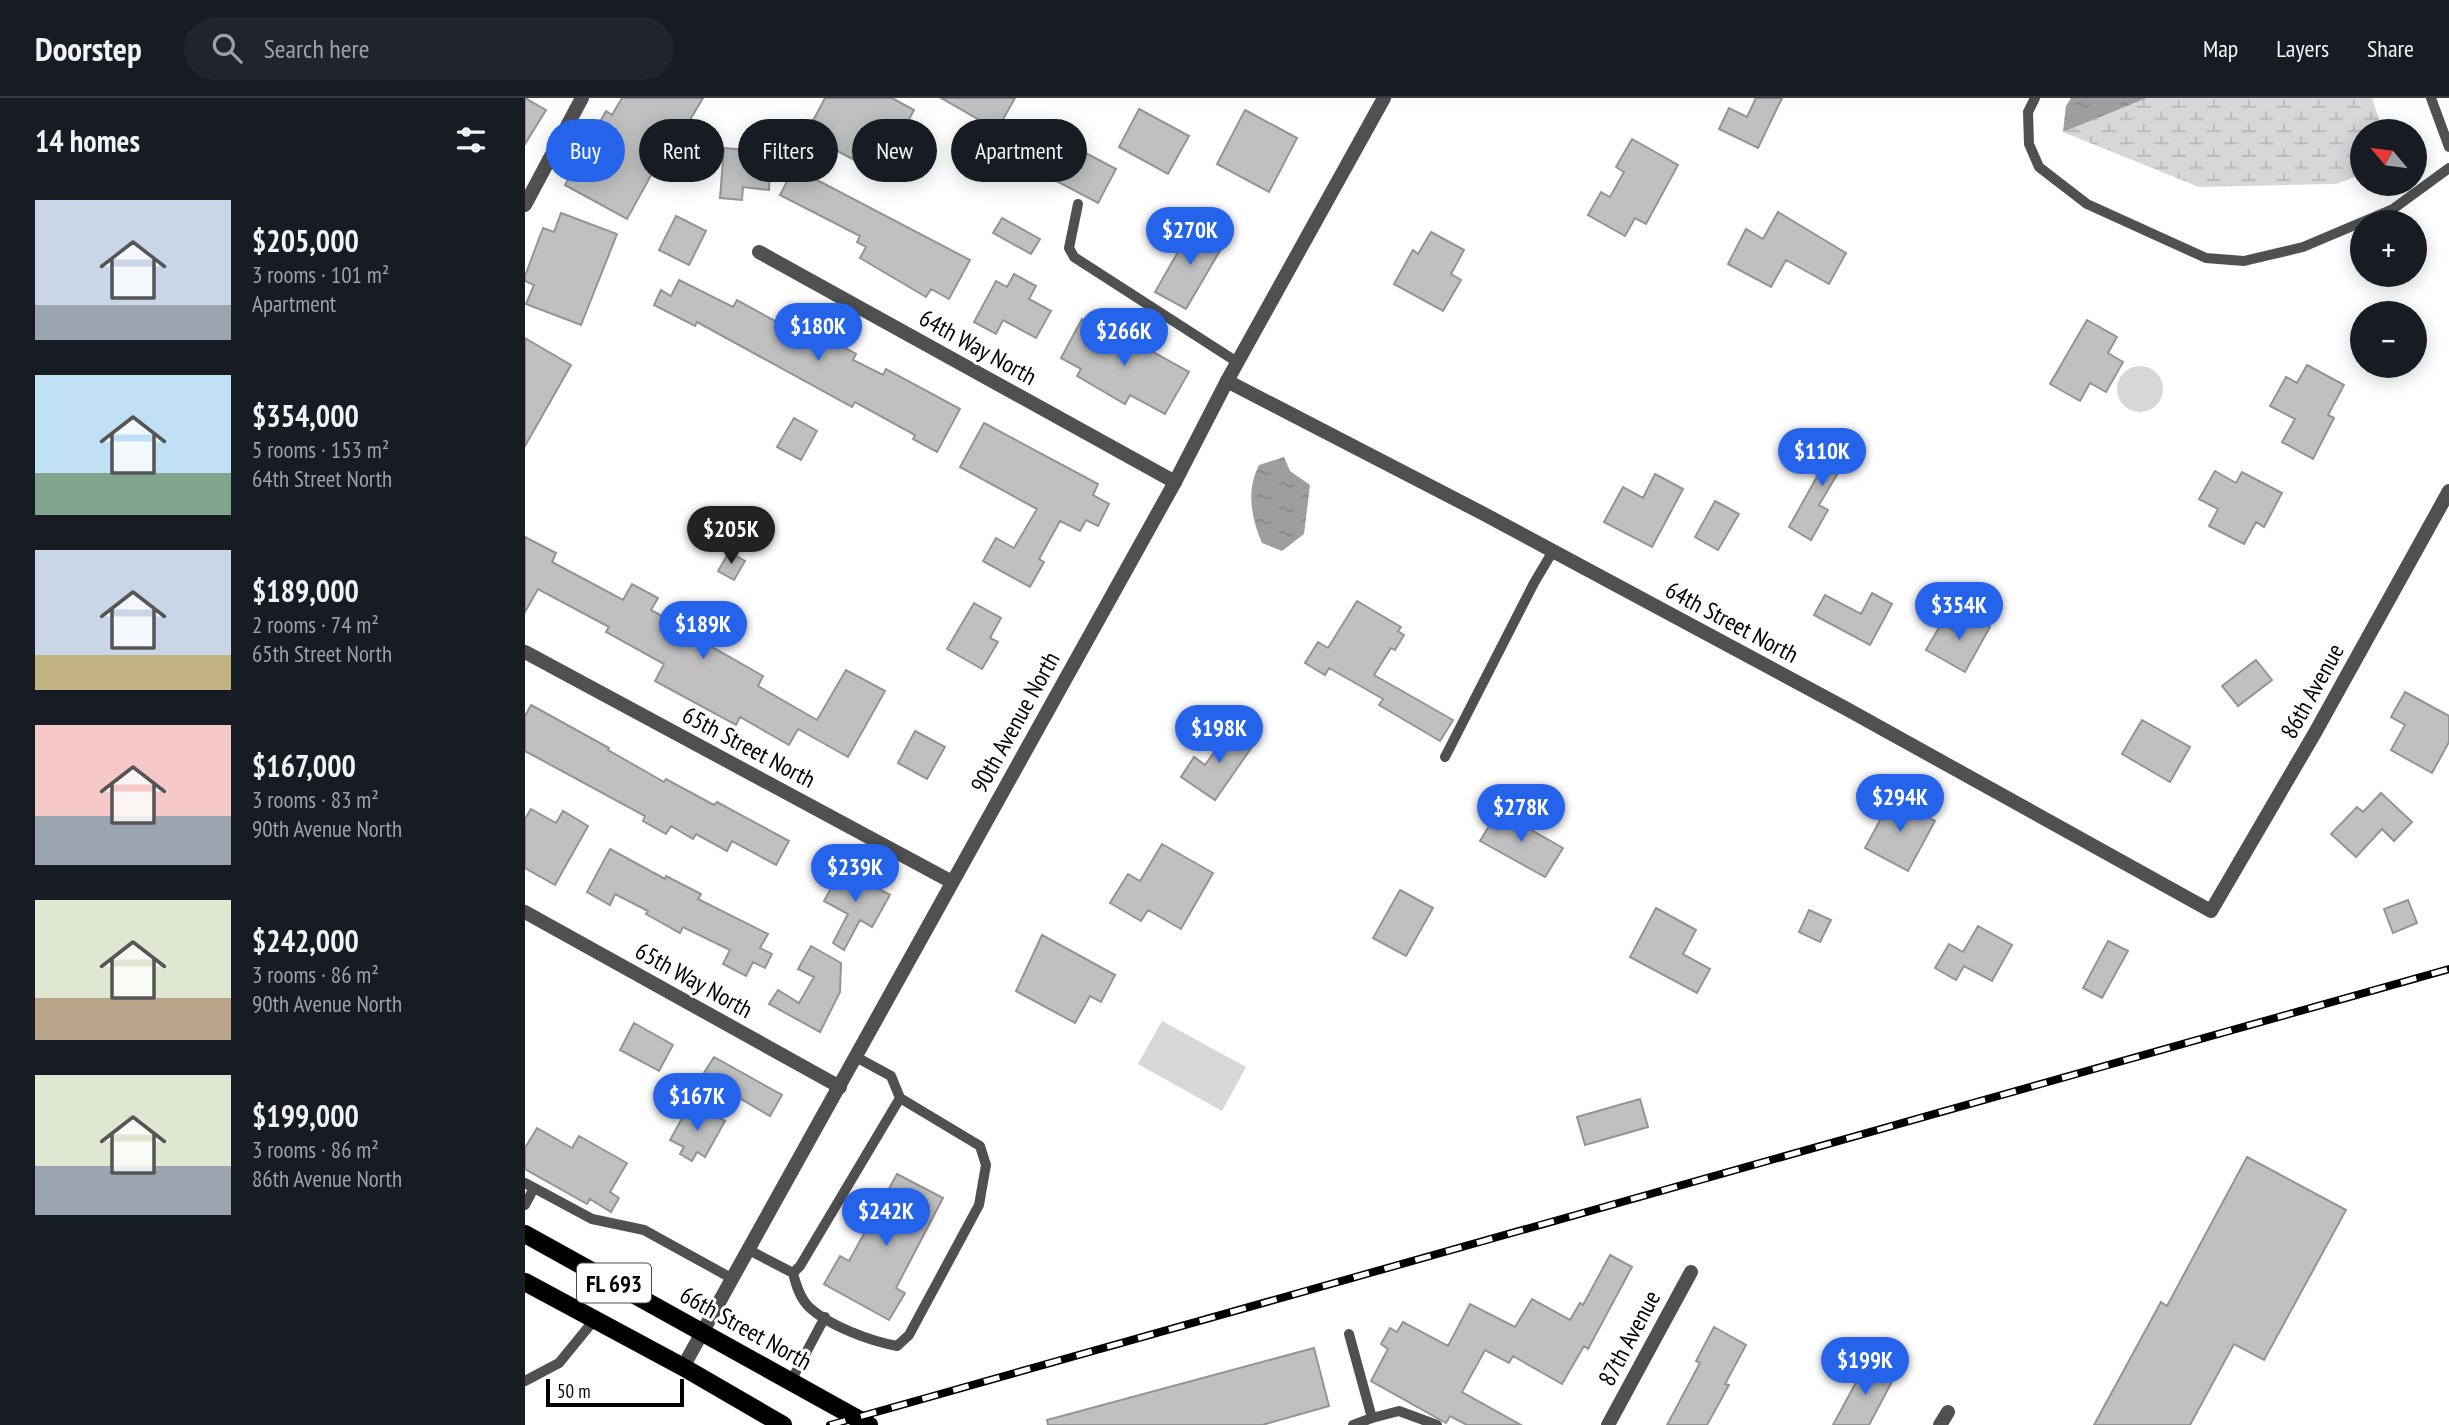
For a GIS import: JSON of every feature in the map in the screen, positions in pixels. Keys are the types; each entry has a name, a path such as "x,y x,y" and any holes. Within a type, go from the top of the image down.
{"main road":[{"name":"66th Street North","path":"525,1234 869,1425"},
{"name":"FL 693","path":"525,1282 683,1367 783,1425"}],"street":[{"path":"525,205 582,98"},
{"name":"90th Avenue North","path":"683,1367 1175,482 1237,362 1384,98"},
{"name":"64th Way North","path":"759,252 1175,482"},
{"name":"64th Street North","path":"1227,381 1553,551 2211,911"},
{"name":"86th Avenue","path":"2211,911 2316,731 2449,491"},
{"name":"65th Street North","path":"525,652 952,882"},
{"name":"65th Way North","path":"525,912 840,1087"},
{"name":"87th Avenue","path":"1608,1425 1691,1272"},
{"path":"1940,1425 1948,1412"}],"lane":[{"path":"2035,98 2028,112 2029,144 2039,167 2087,205 2206,258 2244,261 2303,247 2393,209 2449,168"},
{"path":"2431,98 2449,147"},
{"path":"1078,205 1069,248 1075,257 1237,362"},
{"path":"1445,757 1553,551"},
{"path":"749,1250 793,1273 798,1292 809,1308 825,1317 873,1342 897,1346 909,1335 979,1205 986,1165 980,1146 900,1098 891,1076 856,1057"},
{"path":"793,1273 800,1266 900,1098"},
{"path":"525,1205 529,1185 592,1219 644,1230 733,1279"},
{"path":"791,1381 825,1317"},
{"path":"525,1381 559,1363 594,1319"},
{"path":"1349,1334 1372,1418"},
{"path":"1353,1425 1399,1411 1437,1425"}],"green space":[{"path":"2147,98 2372,98 2379,119 2350,119 2350,179 2336,184 2199,187 2063,132"},
{"path":"2140,366 2157,372 2163,389 2157,406 2140,412 2123,406 2117,389 2123,372"},
{"path":"1162,1021 1246,1067 1222,1111 1138,1064"}],"water":[{"path":"2071,98 2147,98 2063,132 2066,106"},
{"path":"1284,457 1290,471 1310,485 1304,534 1282,551 1262,543 1255,524 1251,494 1259,465"}],"building":[{"path":"525,98 546,110 525,144"},
{"path":"622,98 703,98 690,119 639,119 639,182 647,182 627,219 565,185 567,182 625,182 625,119 602,119 606,111 612,115"},
{"path":"825,98 892,98 914,110 909,119 852,119 852,159 838,151 838,119 814,119"},
{"path":"941,98 1015,98 1003,119 978,119"},
{"path":"1756,98 1782,98 1758,148 1719,129 1729,108 1747,117"},
{"path":"1139,109 1189,136 1168,174 1119,147"},
{"path":"1245,110 1297,138 1269,192 1217,164"},
{"path":"1632,139 1678,165 1646,224 1635,218 1625,236 1588,215 1601,192 1610,197 1624,172 1616,167"},
{"path":"724,148 738,149 738,182 769,182 769,190 743,187 742,200 720,198 721,182 724,182"},
{"path":"1087,154 1116,169 1098,203 1058,182 1087,182"},
{"path":"787,182 821,182 970,260 949,299 931,289 926,297 860,258 866,247 857,242 860,236 780,195"},
{"path":"1778,212 1846,253 1829,284 1786,260 1771,287 1728,264 1746,229 1763,239"},
{"path":"561,213 617,234 581,325 526,304 534,285 525,281 525,276 543,228 554,232"},
{"path":"676,216 706,231 689,265 659,250"},
{"path":"1002,218 1040,239 1031,254 993,233"},
{"path":"1194,224 1225,242 1186,309 1155,292"},
{"path":"1431,232 1464,250 1451,274 1461,280 1443,311 1394,284 1413,250 1418,254"},
{"path":"1014,274 1036,286 1029,299 1051,311 1036,338 1003,320 996,334 974,322 996,281 1007,287"},
{"path":"679,280 733,307 737,300 784,326 786,321 836,348 838,344 856,354 853,360 883,375 886,369 960,409 937,452 913,439 915,435 855,402 852,407 697,322 695,326 654,305 661,290 671,296"},
{"path":"1082,319 1133,347 1135,342 1189,372 1165,414 1130,395 1125,404 1077,376 1081,369 1061,358"},
{"path":"2087,320 2117,337 2108,353 2123,362 2106,392 2090,383 2080,401 2050,384"},
{"path":"525,338 571,365 525,446"},
{"path":"2307,365 2344,385 2328,415 2334,418 2313,459 2282,442 2295,419 2270,406 2286,377 2297,383"},
{"path":"794,418 817,431 801,460 777,447"},
{"path":"984,423 1098,484 1093,495 1109,504 1098,526 1086,520 1080,531 1060,521 1039,559 1044,562 1030,587 983,561 996,538 1014,548 1037,509 960,467"},
{"path":"1843,430 1858,439 1819,505 1828,510 1811,540 1789,527"},
{"path":"2215,471 2236,483 2242,472 2282,493 2264,527 2256,522 2244,544 2209,526 2218,509 2199,499"},
{"path":"1655,474 1683,489 1652,547 1604,522 1623,487 1643,498"},
{"path":"1715,501 1739,514 1718,550 1695,537"},
{"path":"525,537 556,553 552,562 623,600 632,584 658,598 651,610 684,628 687,622 712,635 707,644 763,676 758,686 817,720 846,670 885,691 848,757 798,729 789,745 740,717 736,725 655,681 664,664 606,632 609,627 538,589 525,612"},
{"path":"729,552 745,561 734,580 718,571"},
{"path":"1872,593 1892,604 1870,645 1814,615 1825,595 1861,614"},
{"path":"1357,601 1401,627 1398,631 1404,635 1395,650 1391,648 1374,675 1453,720 1440,741 1379,705 1383,699 1329,668 1325,675 1305,663 1318,642 1328,648"},
{"path":"974,603 1001,618 990,638 998,642 982,669 947,649"},
{"path":"1963,613 1990,627 1965,672 1926,650 1941,624 1953,630"},
{"path":"2256,660 2272,680 2238,706 2222,686"},
{"path":"2405,692 2449,716 2449,742 2432,773 2391,750 2405,725 2391,717"},
{"path":"531,705 664,782 666,779 714,805 717,802 789,841 776,865 732,841 727,851 696,834 693,839 671,826 666,834 643,821 645,816 525,751 525,716"},
{"path":"2142,720 2190,747 2170,782 2122,754"},
{"path":"1231,729 1254,744 1215,800 1181,777 1194,757 1205,765"},
{"path":"915,731 945,747 927,779 898,763"},
{"path":"2381,793 2412,822 2394,841 2382,829 2356,857 2331,834 2357,807 2363,812"},
{"path":"1892,798 1935,821 1908,871 1865,848"},
{"path":"531,809 556,823 563,811 588,826 555,885 525,868 525,819"},
{"path":"1498,811 1563,848 1545,877 1480,841"},
{"path":"1162,844 1213,873 1181,929 1148,910 1141,921 1110,903 1128,874 1140,881"},
{"path":"610,849 665,879 666,876 701,894 698,899 768,934 760,948 772,954 765,968 753,962 746,976 723,964 730,950 683,927 680,933 646,914 648,911 615,894 610,905 587,892"},
{"path":"842,868 890,895 872,927 860,920 844,950 833,943 848,914 824,901"},
{"path":"1400,890 1433,908 1406,956 1373,938"},
{"path":"2408,900 2417,923 2393,933 2384,909"},
{"path":"1656,908 1696,930 1683,954 1710,969 1697,993 1630,957"},
{"path":"1809,910 1831,920 1820,942 1799,932"},
{"path":"1978,926 2012,945 1992,981 1964,966 1956,980 1935,968 1949,944 1963,952"},
{"path":"1042,935 1115,975 1101,1002 1090,996 1075,1023 1016,991"},
{"path":"2108,941 2128,951 2102,998 2083,988"},
{"path":"811,946 841,963 840,992 820,1032 769,1004 778,990 799,1003 814,977 798,969"},
{"path":"634,1023 673,1045 659,1071 620,1050"},
{"path":"714,1057 782,1095 770,1116 702,1076"},
{"path":"1640,1099 1648,1127 1585,1145 1577,1117"},
{"path":"696,1105 725,1121 705,1157 697,1152 692,1161 680,1154 684,1147 670,1140 685,1113 691,1116"},
{"path":"537,1128 572,1148 579,1136 627,1163 610,1192 619,1198 611,1212 590,1199 587,1204 525,1169 525,1148"},
{"path":"2247,1157 2346,1210 2264,1360 2234,1344 2190,1425 2094,1425 2161,1302 2167,1306"},
{"path":"897,1174 943,1198 896,1288 905,1293 889,1320 824,1284 840,1256 849,1261"},
{"path":"1610,1255 1632,1267 1588,1349 1584,1346 1562,1384 1513,1356 1509,1363 1485,1350 1462,1392 1521,1425 1467,1425 1450,1416 1446,1423 1371,1381 1388,1349 1381,1344 1390,1328 1397,1332 1403,1322 1448,1346 1470,1304 1515,1327 1532,1299 1570,1320 1580,1303 1583,1305"},
{"path":"1714,1327 1746,1345 1725,1384 1729,1385 1707,1425 1667,1425 1700,1363 1696,1361"},
{"path":"1314,1348 1329,1406 1262,1425 1048,1425 1047,1420"},
{"path":"1867,1362 1895,1376 1869,1425 1833,1425"}],"railway":[{"path":"830,1425 2449,969"}]}
